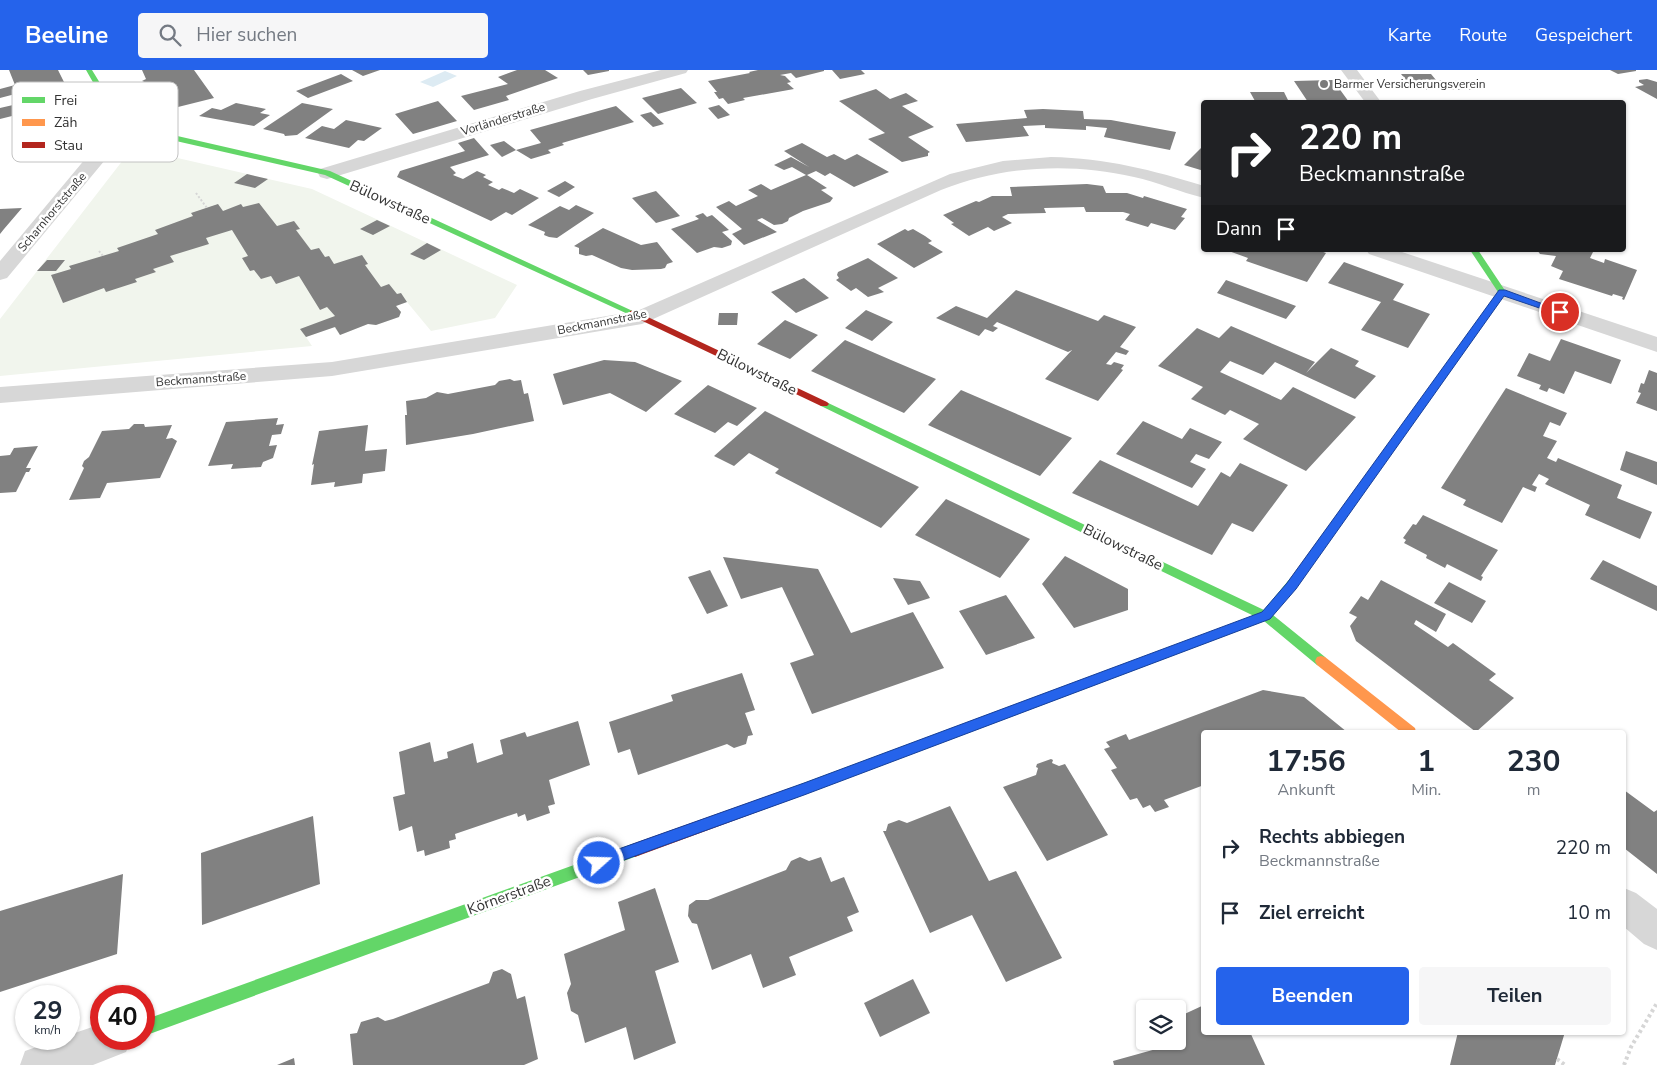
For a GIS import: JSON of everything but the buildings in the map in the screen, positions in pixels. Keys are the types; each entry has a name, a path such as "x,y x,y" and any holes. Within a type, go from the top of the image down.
{"street":[{"path":"89,70 96,82"},
{"name":"Vorländerstraße","path":"327,173 586,94 680,70"},
{"path":"1350,70 1372,100"},
{"name":"Bülowstraße","path":"178,139 327,173 642,317 1266,616 1408,730"},
{"name":"Scharnhorststraße","path":"0,274 92,162"},
{"name":"Beckmannstraße","path":"0,394 332,369 642,317 934,186 968,173 1010,166 1075,163 1121,168 1201,191"},
{"path":"1382,252 1657,345"},
{"path":"1475,252 1502,292"},
{"name":"Körnerstraße","path":"155,1024 804,789 1266,616 1292,586 1502,292"},
{"path":"1626,908 1657,932"},
{"path":"39,1065 91,1051"}],"path":[{"path":"196,194 207,208"},
{"path":"99,251 103,256"},
{"path":"1624,1065 1631,1047 1657,1003"},
{"path":"1557,1060 1565,1065"}],"shaded area":[{"path":"445,71 457,76 433,87 420,82"},
{"path":"178,158 312,189 517,285 495,318 431,331 407,302 396,306 401,312 399,317 376,325 368,324 340,335 334,327 306,337 312,346 0,376 0,319 121,162 178,162"}],"traffic: fast":[{"path":"89,70 96,82"},
{"path":"178,139 327,173 633,313"},
{"path":"1437,383 1502,292 1475,252"},
{"path":"824,404 1266,616 1321,661"},
{"path":"790,794 1266,616 1296,579"},
{"path":"155,1024 635,850"}],"traffic: slow":[{"path":"1296,579 1437,383"},
{"path":"1321,661 1407,730"}],"traffic: jam":[{"path":"633,313 824,404"},
{"path":"635,850 790,794"}],"place":[{"name":"Barmer Versicherungsverein","path":"1324,84"}],"route":[{"path":"599,863 804,789 1266,616 1292,586 1502,292 1560,312"}]}
